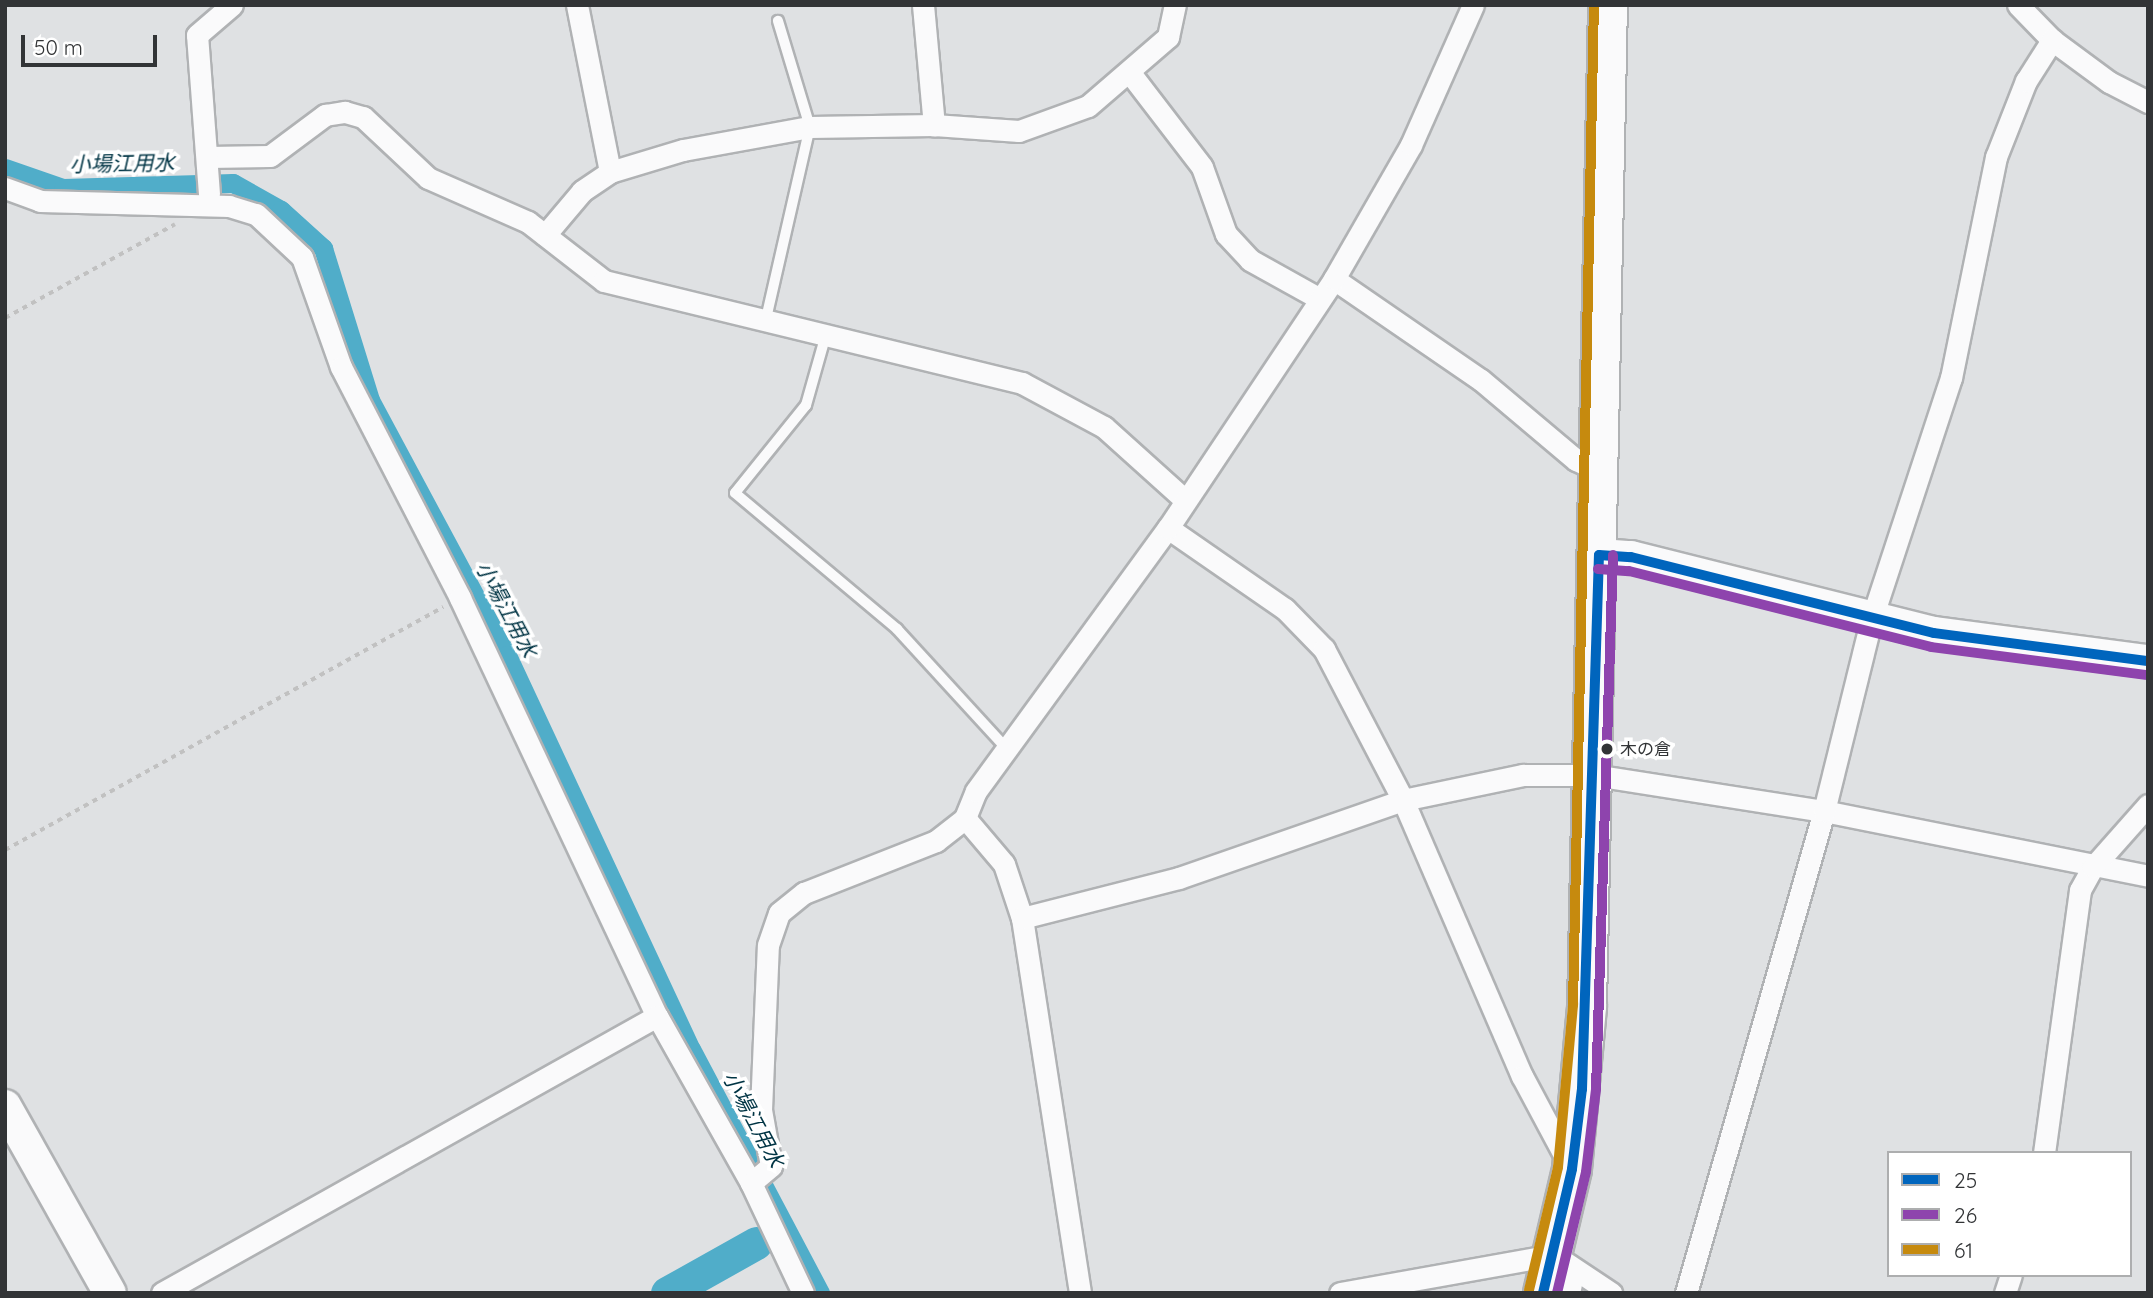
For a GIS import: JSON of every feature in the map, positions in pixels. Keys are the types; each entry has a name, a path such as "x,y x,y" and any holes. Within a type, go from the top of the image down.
{"highway":[{"path":"1543,1293 1564,1263 1586,1034 1602,472 1608,5"}],"street":[{"path":"206,198 208,163 197,35 232,5"},
{"path":"577,5 610,172"},
{"path":"923,5 934,125"},
{"path":"545,235 582,191 610,172 683,150 810,127 934,125 1019,131 1088,106 1130,73 1168,37 1175,5"},
{"path":"760,1176 771,1147 761,1110 768,945 779,913 804,893 936,841 965,818 976,791 1168,528 1184,499 1266,386 1334,279 1411,145 1473,5"},
{"path":"2018,5 2052,40 2109,82 2148,102"},
{"path":"1686,1293 1824,811 1871,621 1951,377 1996,157 2025,81 2052,40"},
{"path":"1130,73 1202,167 1226,234 1250,260 1320,299"},
{"path":"208,163 270,156 325,115 345,112 379,126 407,163 428,178 504,209 545,235 604,281 825,338 1022,383 1104,427 1184,499"},
{"path":"5,188 40,201 206,198 256,214 302,257 341,367 460,598 657,1016 760,1176 803,1293"},
{"path":"1334,279 1481,380 1576,460 1602,472"},
{"path":"1168,528 1310,630 1403,800 1522,1076 1572,1169"},
{"path":"1599,555 1631,557 1871,621 1987,643 2148,661"},
{"path":"1022,918 1179,878 1403,800 1523,775 1594,775 1824,811 2092,867 2148,876"},
{"path":"2044,1151 2076,911 2092,867 2148,805"},
{"path":"965,818 1004,863 1022,918 1080,1293"},
{"path":"162,1293 657,1016"},
{"path":"5,1106 110,1293"},
{"path":"1564,1263 1569,1293"},
{"path":"1340,1293 1564,1263 1611,1293"}],"lane":[{"path":"765,323 810,127 778,21"},
{"path":"825,338 806,405 735,493 897,629 1008,750"}],"path":[{"path":"5,318 183,219 206,198"},
{"path":"5,850 460,598"}],"waterway":[{"name":"小場江用水","path":"5,168 63,188 233,183 281,210 323,248 370,400 507,655 691,1049 820,1293"},
{"path":"667,1293 756,1243"}],"transit line":[{"name":"61","path":"1529,1290 1558,1167 1573,1005 1594,5"},
{"name":"25","path":"1599,555 1631,557 1934,633 2148,661"},
{"name":"25","path":"1543,1293 1572,1169 1582,1089 1599,555"},
{"name":"26","path":"1557,1293 1586,1172 1596,1089 1613,555"},
{"name":"26","path":"1598,569 1629,571 1931,647 2146,675"}],"place":[{"name":"木の倉","path":"1607,749"}]}
